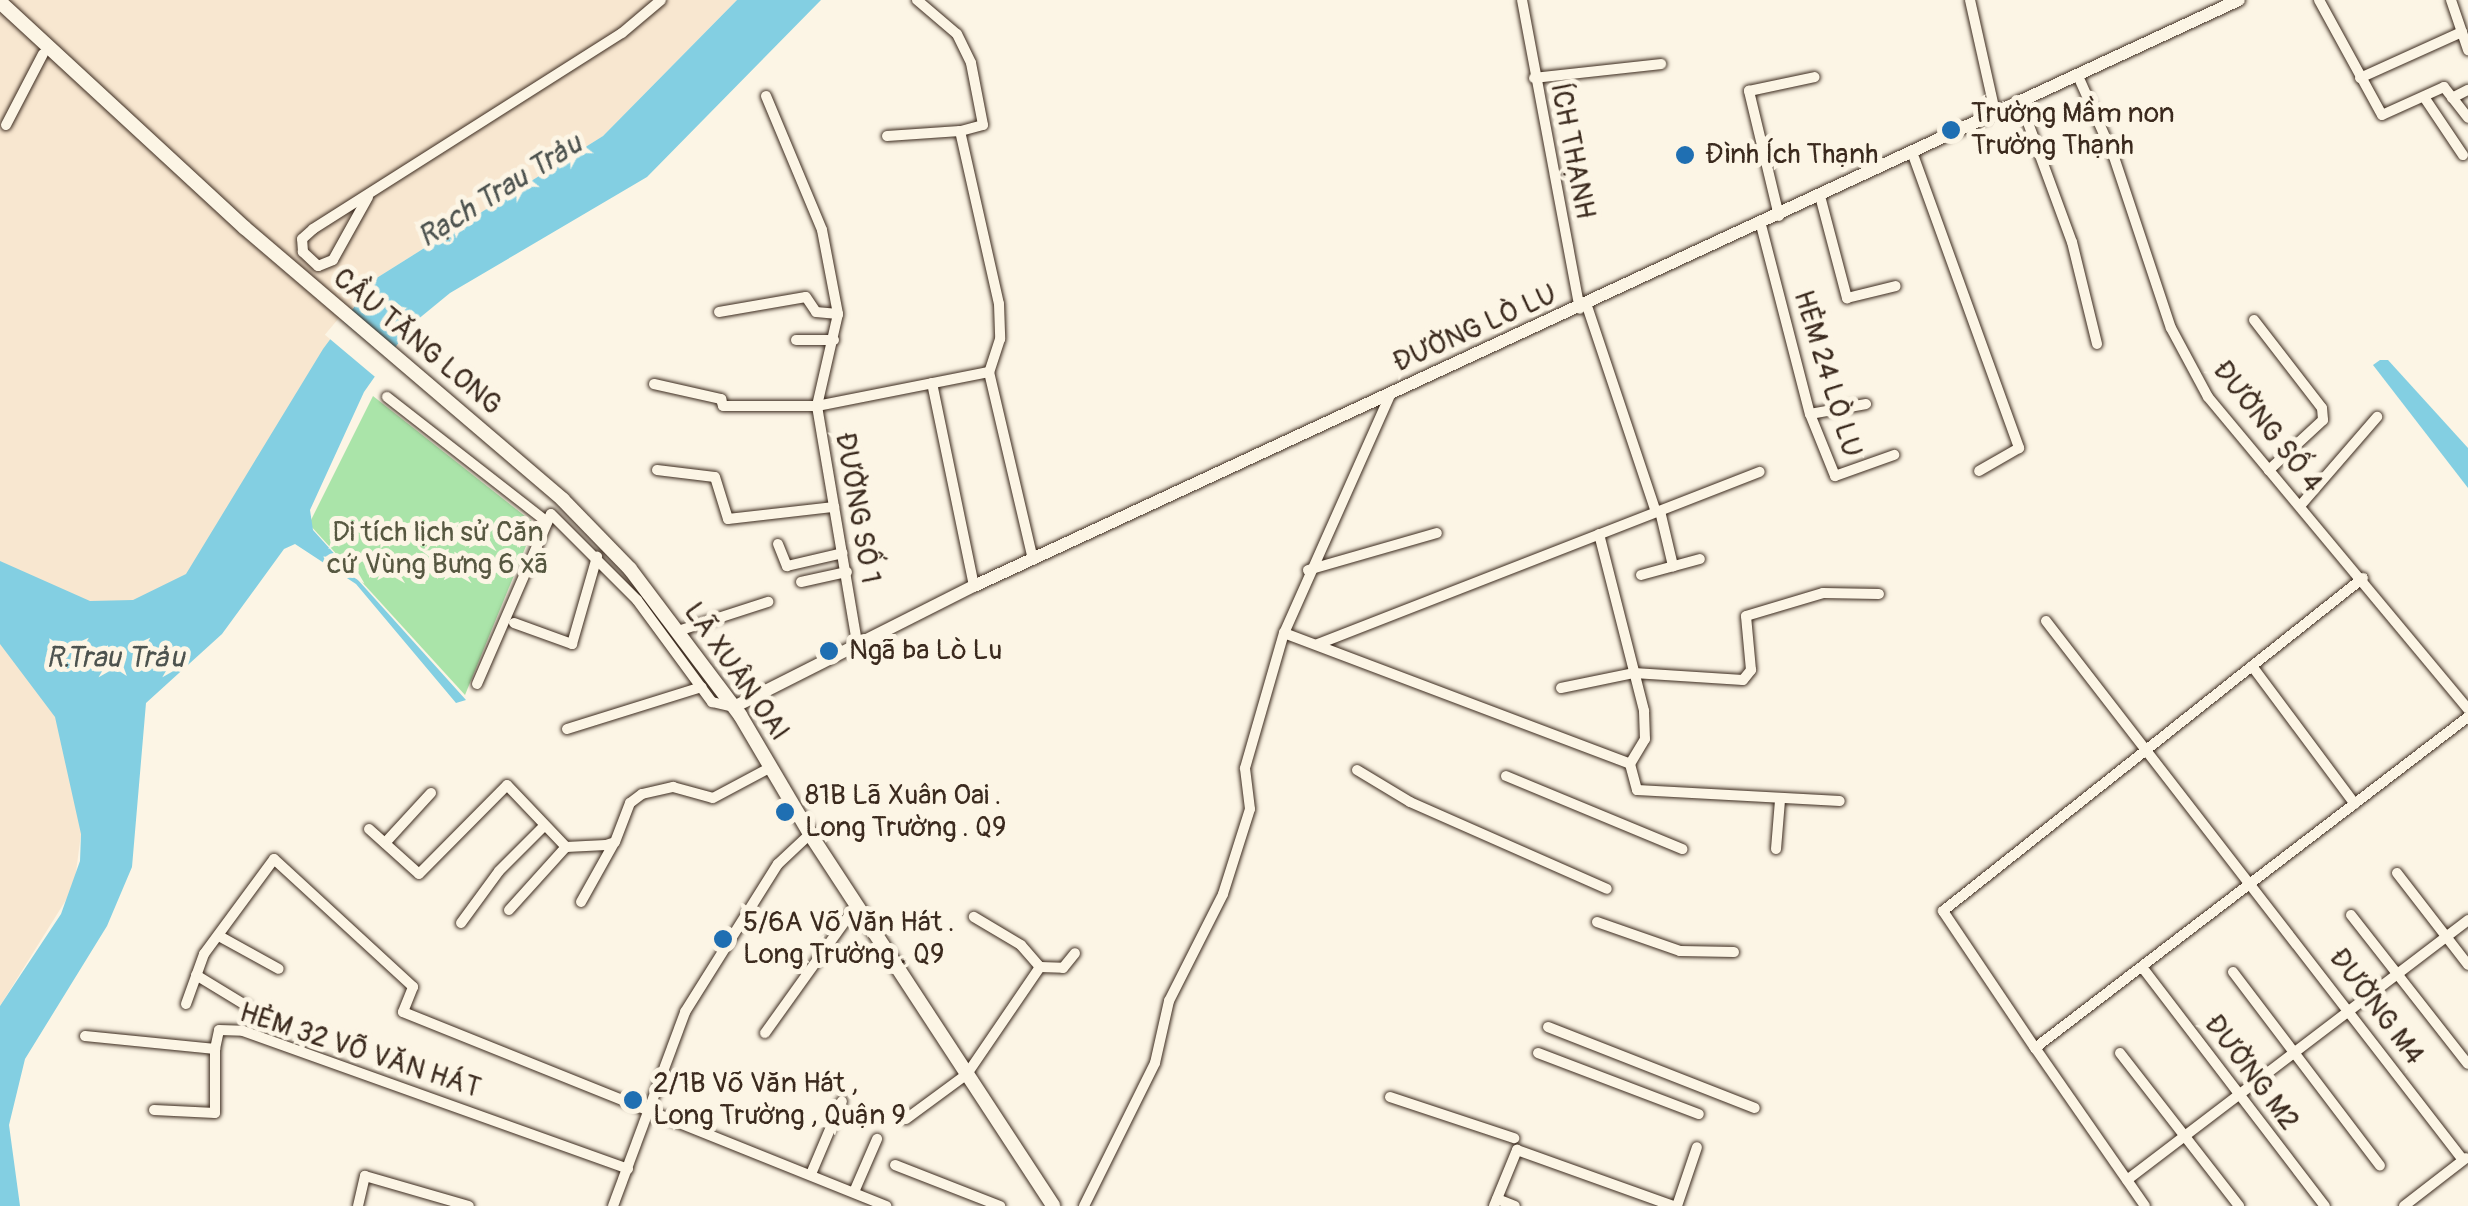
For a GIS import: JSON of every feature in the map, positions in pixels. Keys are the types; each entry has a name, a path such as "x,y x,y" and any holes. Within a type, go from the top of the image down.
{"main road":[{"name":"CẦU TĂNG LONG","path":"0,2 146,136 563,500 649,592"},
{"name":"LÃ XUÂN OAI","path":"649,592 734,708 856,906 1054,1206"}],"street":[{"path":"368,198 333,260 318,266 303,252 302,239 313,229 368,198 622,33 661,0"},
{"path":"887,136 960,130 983,124 971,63 957,34 917,0"},
{"name":"ÍCH THẠNH","path":"1522,0 1534,78 1583,308 1658,512 1673,566"},
{"path":"1970,0 1995,112"},
{"name":"ĐƯỜNG LÒ LU","path":"734,708 857,642 974,586 1780,217 1995,112 2239,0"},
{"path":"2319,0 2382,115 2444,86 2468,118"},
{"path":"2451,0 2468,50"},
{"path":"2360,78 2462,32"},
{"path":"6,125 43,54"},
{"path":"1534,78 1661,64"},
{"name":"ĐƯỜNG SỐ 4","path":"2078,76 2114,158 2170,328 2208,397 2363,578 2468,709"},
{"path":"1780,217 1749,91 1815,77"},
{"path":"2452,98 2468,90"},
{"name":"ĐƯỜNG SỐ 1","path":"766,96 822,230 838,314 817,406 857,642"},
{"path":"2424,97 2463,155"},
{"path":"2020,101 2072,242 2096,344"},
{"path":"960,130 999,304 1000,339 989,372 1033,560"},
{"path":"1912,152 2019,448 1979,471"},
{"path":"1820,196 1846,298 1896,286"},
{"name":"HẺM 24 LÒ LU","path":"1761,225 1810,414 1835,476 1894,455"},
{"path":"718,312 806,297 816,312 838,314"},
{"path":"2254,320 2322,408 2322,420 2269,470"},
{"path":"796,340 834,340"},
{"path":"654,384 721,398 723,406 817,406 989,372"},
{"path":"932,383 974,586"},
{"path":"1084,1206 1155,1063 1169,1001 1223,894 1250,810 1245,768 1284,632 1308,570 1391,393"},
{"path":"387,398 598,557 712,702 734,708"},
{"path":"1810,414 1866,404"},
{"path":"2300,506 2378,417"},
{"path":"656,470 715,477 728,518 834,507"},
{"path":"1317,644 1760,472"},
{"path":"478,684 549,518"},
{"path":"1308,570 1437,533"},
{"path":"1599,534 1634,673 1645,740 1630,764 1637,790 1840,801"},
{"path":"778,544 787,566 843,553"},
{"path":"514,623 572,644 598,557"},
{"path":"1641,575 1700,558"},
{"path":"802,582 846,572"},
{"path":"2145,1206 1943,910 2363,578"},
{"path":"1561,688 1634,673 1742,680 1751,670 1746,616 1824,594 1879,594"},
{"path":"678,632 768,602"},
{"name":"ĐƯỜNG M4","path":"2046,621 2465,1158"},
{"path":"1284,632 1630,764"},
{"path":"2252,666 2355,804"},
{"path":"567,728 702,687"},
{"path":"2036,1048 2468,717"},
{"path":"581,902 615,842 623,812 642,794 673,786 713,798 771,767"},
{"path":"1357,770 1410,802 1606,889"},
{"path":"1506,776 1682,850"},
{"path":"369,829 419,874 506,786 566,847"},
{"path":"385,843 431,793"},
{"path":"1776,849 1780,800"},
{"path":"461,923 499,870 544,826"},
{"path":"614,1206 685,1012 778,864 810,834"},
{"path":"509,910 566,847 615,842"},
{"path":"186,1004 196,975 218,936 274,859 413,987 403,1012 886,1206"},
{"path":"2397,872 2468,965"},
{"path":"766,1033 856,906"},
{"path":"2350,914 2468,1064"},
{"path":"974,917 1021,944 1040,967 1063,968 1075,953"},
{"path":"2127,1180 2468,920"},
{"path":"1597,922 1680,951 1734,952"},
{"path":"218,936 278,969"},
{"path":"906,1119 967,1074 1040,967"},
{"name":"ĐƯỜNG M2","path":"2142,967 2324,1206"},
{"path":"2232,972 2380,1166"},
{"path":"196,975 246,1006"},
{"path":"1548,1027 1756,1108"},
{"name":"HẺM 32 VÕ VĂN HÁT","path":"85,1036 215,1049 219,1030 256,1034 628,1169"},
{"path":"154,1110 215,1113 215,1049"},
{"path":"1538,1053 1699,1114"},
{"path":"2120,1053 2239,1206"},
{"path":"1390,1097 1675,1206 1697,1147"},
{"path":"811,1174 842,1100"},
{"path":"854,1192 877,1139"},
{"path":"1515,1144 1495,1202 1515,1206"},
{"path":"2404,1206 2465,1158"},
{"path":"895,1165 1000,1206"},
{"path":"358,1206 365,1176 469,1206"}],"shaded area":[{"path":"0,0 737,0 603,136 375,279 356,303 202,556 81,834 74,887 0,1006"}],"green space":[{"name":"Di tích lịch sử Căn cứ Vùng Bưng 6 xã","path":"373,396 535,524 465,695 309,524"}],"water":[{"name":"R.Trau Trảu","path":"737,0 821,0 647,177 450,293 411,325 364,392 310,510 313,530 466,700 456,703 356,584 295,544 284,549 222,634 146,703 132,867 107,926 25,1059 9,1125 20,1206 0,1206 0,1006 61,914 80,861 81,834 55,717 0,644 0,561 90,601 133,600 186,574 323,349 375,279 603,136"},
{"path":"2388,360 2468,448 2468,488 2373,365"}],"pier":[{"path":"339,318 391,362 377,379 325,335"}],"place":[{"name":"Trường Mầm non Trường Thạnh","path":"1951,130"},
{"name":"Đình Ích Thạnh","path":"1685,155"},
{"name":"Ngã ba Lò Lu","path":"829,651"},
{"name":"81B Lã Xuân Oai . Long Trường . Q9","path":"785,812"},
{"name":"5/6A Võ Văn Hát . Long Trường . Q9","path":"723,939"},
{"name":"2/1B Võ Văn Hát , Long Trường , Quận 9","path":"633,1100"}],"water label":[{"name":"Rạch Trau Trảu","path":"500,191"}]}
